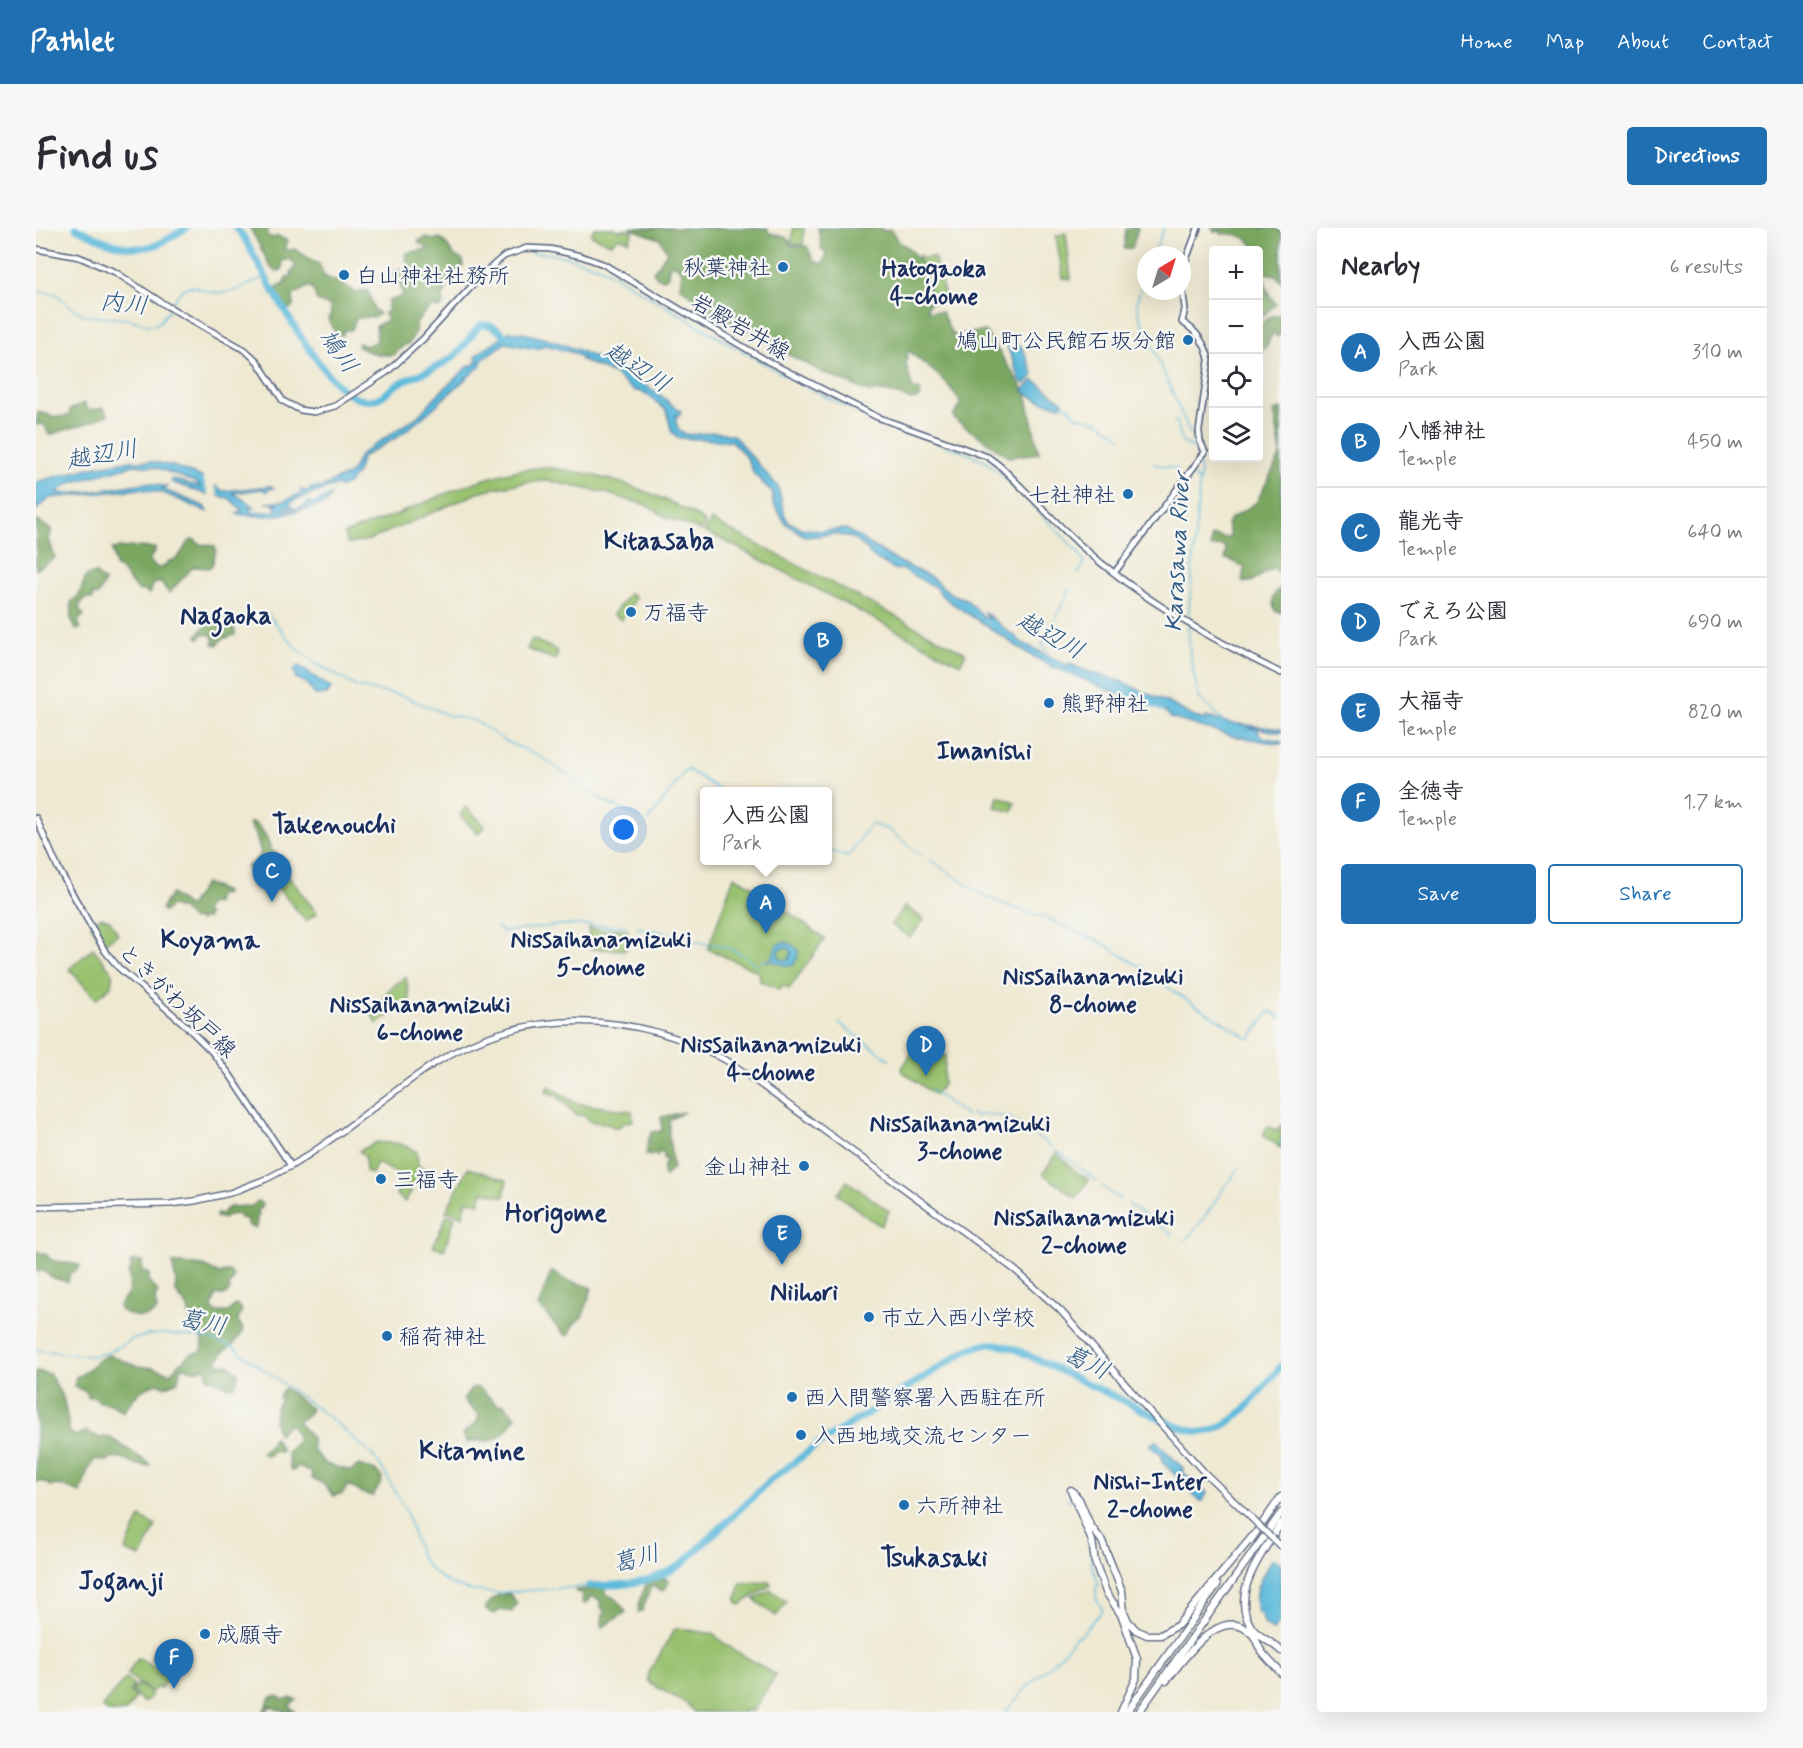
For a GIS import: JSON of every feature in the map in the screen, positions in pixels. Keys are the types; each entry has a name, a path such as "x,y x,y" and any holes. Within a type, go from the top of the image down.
{"highway":[{"path":"1120,1712 1136,1679 1137,1659 1122,1616 1106,1592 1095,1562 1092,1541 1071,1490 1079,1499 1092,1528 1102,1541 1122,1590 1124,1612 1128,1622 1136,1630 1147,1635 1161,1635 1178,1625 1252,1538"},
{"path":"1127,1712 1281,1497"},
{"path":"1140,1712 1281,1513"},
{"path":"1281,1523 1254,1569 1246,1587 1244,1600 1245,1613 1253,1629 1281,1651"},
{"path":"1140,1712 1204,1637 1221,1626 1238,1626 1251,1634 1261,1651 1281,1673"}],"main road":[{"path":"1191,246 1198,228"},
{"name":"岩殿岩井線","path":"36,249 61,252 92,261 116,272 167,306 251,355 263,368 280,397 295,409 314,412 335,406 380,378 423,339 483,274 504,256 526,248 540,248 581,256 613,270 769,363 877,417 988,457 1081,545 1115,572 1191,626 1281,672"},
{"path":"1115,572 1205,452 1199,431 1209,360 1193,330 1182,322 1185,309 1184,300"},
{"name":"ときがわ坂戸線","path":"36,818 58,868 105,951 119,968 183,1023 212,1052 291,1166"},
{"path":"36,1207 153,1205 194,1201 230,1193 291,1166 432,1065 488,1037 519,1028 574,1022 618,1024 656,1030 702,1047 731,1063 994,1254 1060,1310 1203,1472 1281,1547"}],"green space":[{"path":"250,228 269,228 267,235 272,238 278,236 288,241 285,248 288,251 294,249 319,264 324,276 356,293 368,291 374,309 379,314 375,317 357,318 351,330 344,330 343,335 336,335 328,318 331,314 330,306 317,301 310,286 293,295 294,306 286,308 279,297 277,288 284,284 288,277 292,277 291,272 296,267 291,259 282,261 282,270 276,271 270,266"},
{"path":"594,228 614,228 621,231 623,228 633,232 629,241 619,237 611,244 591,235"},
{"path":"629,228 767,228 769,233 785,237 790,241 791,246 807,246 814,261 822,264 827,254 822,250 818,228 881,228 883,231 891,229 899,242 909,248 930,275 928,311 942,312 952,335 985,331 1026,393 1039,453 1009,457 957,421 953,417 961,404 956,396 942,379 908,350 906,364 913,390 920,390 921,397 912,400 885,391 869,392 820,371 780,350 761,334 721,318 680,287 682,271 673,264 669,267 668,276 664,279 658,278 653,272 667,252 660,239"},
{"path":"793,228 804,228 803,245 792,244"},
{"path":"1126,228 1138,228 1132,248 1124,249"},
{"path":"1212,228 1281,228 1281,282 1276,275 1264,273 1267,290 1276,304 1263,315 1263,246 1253,246 1244,238 1235,235 1221,234 1221,230 1215,233"},
{"path":"1066,233 1071,279 1063,278 1056,236"},
{"path":"427,237 432,240 440,238 454,255 463,260 463,266 449,283 442,299 444,303 440,309 433,306 423,314 416,324 417,328 409,344 404,345 394,355 375,354 358,347 358,343 366,346 377,341 376,326 387,320 383,313 387,312 388,301 403,296 400,284 395,282 391,274 393,271 403,269 411,275 418,274 407,262 405,253 428,249 418,243 419,240"},
{"path":"919,255 922,258 934,257 946,300 927,304 930,279 917,261"},
{"path":"1281,314 1281,334 1277,337 1273,332 1263,350 1263,322 1269,317"},
{"path":"83,403 88,410 104,408 108,415 49,435 44,424 36,425 38,412 56,417 69,416 70,410"},
{"path":"1281,409 1281,454 1274,411"},
{"path":"1281,454 1281,574 1273,569 1254,580 1242,582 1245,568 1225,559 1226,549 1223,546 1211,547 1211,536 1226,538 1230,536 1227,524 1230,519 1256,503"},
{"path":"544,467 606,478 666,500 705,523 701,531 666,517 646,505 606,493 548,481 528,482 485,490 369,540 347,543 344,534 486,478"},
{"path":"36,520 52,530 49,539 55,558 36,570"},
{"path":"711,520 966,653 960,664 704,532"},
{"path":"191,540 199,544 215,546 212,566 209,568 193,567 169,593 160,582 152,585 148,594 142,590 139,591 123,571 115,566 112,549 133,547 155,548 150,562 162,568 176,558"},
{"path":"95,573 105,582 98,595 92,594 93,599 86,598 80,605 79,610 84,615 78,621 81,628 76,630 70,616 71,602 79,595 86,576"},
{"path":"1281,587 1281,613 1275,611 1273,601 1274,595"},
{"path":"629,594 636,598 621,620 613,614"},
{"path":"219,614 231,622 235,635 222,639 218,645 213,644 214,639 211,635 203,634 198,638 197,635 210,621 217,619"},
{"path":"532,639 558,651 556,660 527,649"},
{"path":"998,796 1015,802 1012,812 995,807"},
{"path":"466,807 485,826 478,834 460,815"},
{"path":"255,823 264,833 271,850 288,861 281,870 272,870 277,880 273,885 267,881 264,883 257,880 246,867 261,854 256,836 249,824"},
{"path":"613,824 634,827 633,837 612,835"},
{"path":"287,874 317,913 306,921 277,887"},
{"path":"734,876 755,888 825,939 789,989 783,985 779,990 760,981 759,972 708,949"},
{"path":"205,883 225,892 224,895 218,894 216,904 210,903 204,911 208,915 206,919 192,920 183,910 171,906 164,912 161,909 171,894 189,907"},
{"path":"905,906 924,920 910,938 891,924"},
{"path":"101,917 110,920 118,934 102,945 91,925"},
{"path":"589,928 605,931 628,930 626,950 590,949 588,946"},
{"path":"93,948 113,973 111,986 96,999 69,969"},
{"path":"406,977 410,1001 377,1024 371,1014 387,992"},
{"path":"916,1050 946,1055 944,1083 935,1095 902,1071 912,1052"},
{"path":"550,1086 575,1103 632,1111 633,1121 624,1123 617,1129 606,1123 591,1122 583,1115 576,1115 557,1096 546,1092"},
{"path":"684,1112 669,1120 673,1168 665,1177 663,1167 667,1161 663,1158 662,1151 657,1156 653,1153 651,1156 646,1155 648,1140 652,1132 662,1131 661,1117"},
{"path":"1281,1125 1281,1148 1264,1136 1264,1132 1268,1126 1277,1131"},
{"path":"377,1142 411,1148 417,1152 418,1166 429,1171 416,1183 405,1202 396,1195 403,1176 377,1163 372,1174 366,1171 365,1156 359,1151"},
{"path":"1056,1153 1089,1180 1077,1197 1043,1174"},
{"path":"468,1168 507,1180 504,1197 483,1191 480,1203 467,1200 463,1216 446,1211"},
{"path":"847,1181 889,1211 881,1226 837,1194"},
{"path":"258,1201 262,1204 262,1208 258,1210 259,1216 257,1216 255,1228 247,1225 247,1219 240,1218 239,1214 228,1215 225,1219 216,1217 217,1213 221,1214 229,1207 252,1206"},
{"path":"447,1215 455,1217 444,1250 433,1246"},
{"path":"36,1251 47,1255 51,1260 80,1265 79,1269 70,1273 68,1282 53,1278 42,1270 36,1271"},
{"path":"132,1261 142,1261 142,1272 149,1273 149,1283 158,1291 155,1299 157,1310 148,1316 127,1314 118,1308 128,1294 130,1280 128,1274 132,1268 130,1265"},
{"path":"172,1263 204,1266 219,1274 229,1271 233,1275 230,1290 226,1295 216,1295 212,1308 216,1312 228,1312 236,1304 242,1309 238,1321 243,1329 234,1344 223,1353 217,1363 228,1364 238,1372 234,1386 229,1387 207,1377 205,1368 197,1371 183,1367 180,1369 178,1381 165,1387 158,1383 147,1387 123,1412 111,1404 100,1402 93,1397 88,1398 87,1392 74,1387 76,1377 104,1357 109,1355 137,1366 170,1373 190,1354 200,1352 203,1347 201,1336 191,1327 188,1308 175,1291 176,1281"},
{"path":"551,1272 568,1281 592,1288 583,1316 572,1326 567,1336 538,1307"},
{"path":"36,1371 50,1374 64,1400 70,1433 77,1436 86,1431 100,1438 108,1436 150,1464 149,1466 134,1464 119,1458 110,1458 108,1462 95,1459 88,1470 81,1493 58,1485 51,1486 39,1480 36,1483"},
{"path":"476,1387 498,1405 504,1404 516,1417 503,1433 491,1441 466,1442 463,1434 477,1422 479,1415 463,1400 472,1388"},
{"path":"285,1388 311,1409 307,1416 298,1421 312,1439 313,1450 326,1464 351,1471 359,1465 381,1475 380,1484 373,1496 348,1485 343,1493 333,1496 324,1485 312,1479 312,1473 299,1466 293,1471 290,1468 287,1452 298,1439 291,1426 288,1425 278,1434 274,1421 276,1408 280,1401 279,1396"},
{"path":"273,1438 282,1451 275,1451 267,1456 261,1453 270,1444"},
{"path":"140,1517 156,1526 141,1557 125,1551"},
{"path":"664,1578 669,1581 664,1591 651,1586 642,1611 638,1612 647,1583"},
{"path":"769,1582 771,1585 740,1605 736,1601 741,1583"},
{"path":"605,1588 605,1594 617,1599 626,1612 601,1627 604,1610 601,1608 600,1600 591,1596 586,1604 582,1603 583,1594 575,1590"},
{"path":"771,1590 787,1602 776,1616 754,1599"},
{"path":"509,1593 517,1603 512,1612 501,1610 494,1614 485,1609 497,1596"},
{"path":"678,1628 713,1634 726,1645 776,1675 752,1712 746,1710 745,1712 694,1712 686,1703 651,1684 648,1679 649,1673 674,1630"},
{"path":"174,1636 190,1648 168,1672 151,1659"},
{"path":"138,1658 167,1675 160,1689 158,1687 151,1692 127,1674"},
{"path":"126,1678 134,1685 130,1691 136,1698 125,1712 108,1712 102,1707"},
{"path":"138,1684 152,1695 144,1703 132,1691"},
{"path":"275,1696 282,1700 290,1698 297,1700 289,1705 295,1712 269,1706 267,1712 263,1712 270,1698"}],"water":[{"path":"510,331 549,339 586,353 639,381 681,411 679,416 676,415 676,424 683,433 716,432 733,435 778,487 785,516 789,522 801,528 821,531 846,529 892,558 932,578 951,594 966,599 984,617 989,618 983,611 1023,643 1068,666 1069,663 1080,669 1122,682 1194,717 1281,729 1279,732 1249,727 1259,729 1258,732 1262,736 1281,741 1281,744 1232,736 1170,718 1144,697 1125,697 1051,666 1027,653 950,602 935,587 871,556 866,548 852,538 835,534 806,537 786,524 773,503 773,493 754,474 747,458 731,440 728,442 678,438 672,432 666,410 645,393 633,390 612,373 581,360 583,359 574,353 545,345 537,349 505,343 482,360 480,366 422,418 396,438 362,457 357,473 349,483 340,488 338,485 292,501 290,505 293,507 285,508 284,511 304,507 309,502 313,504 331,495 326,504 271,516 237,514 242,510 229,498 202,493 171,482 172,479 200,487 197,483 155,467 134,465 71,483 57,493 79,493 151,483 168,486 162,489 204,506 208,512 163,493 140,489 50,498 36,510 36,482 97,466 128,461 150,461 173,466 201,477 223,491 271,486 274,488 267,492 263,489 233,493 255,507 249,509 252,513 275,511 274,505 279,504 265,503 284,501 304,492 299,489 306,491 311,488 324,487 347,476 361,454 418,416 438,394 477,361 476,355"},
{"path":"1015,343 1022,347 1034,375 1025,384 1020,380 1007,346"},
{"path":"1034,380 1063,402 1061,406 1036,399 1023,390"},
{"path":"299,666 331,688 327,695 315,695 307,684 296,678 294,670"},
{"path":"784,942 798,950 798,956 793,965 765,961 772,958 777,945","holes":["784,947 789,948 792,952 789,960 783,960 778,956 779,950"]},
{"path":"1156,1441 1184,1469 1183,1472 1207,1493 1203,1501 1200,1501 1161,1460 1163,1458 1150,1445"},
{"path":"1275,1559 1281,1565 1281,1621 1273,1630 1265,1625 1258,1613 1255,1599 1261,1579 1271,1560"}],"pier":[{"path":"202,475 214,482 219,499 209,497"}],"waterway":[{"name":"鳩川","path":"76,228 103,240 134,248 157,245 186,228"},
{"name":"鳩川","path":"236,228 243,236 311,352 328,375 344,391 359,399 377,399 400,383 447,361 461,350 480,325 495,328 507,339"},
{"name":"Karasawa River","path":"1157,246 1164,228"},
{"path":"530,253 567,257 600,267 801,384 873,420 967,453 986,462 1004,476 1078,552 1084,562 1078,574"},
{"name":"内川","path":"171,306 177,295 188,287 224,293 265,277"},
{"name":"内川","path":"36,291 56,294 75,310 87,316 128,319 149,325 159,323 169,310"},
{"name":"Karasawa River","path":"1137,300 1139,315 1195,445 1198,457"},
{"path":"1062,405 1069,407 1076,416 1098,421 1121,437"},
{"path":"1174,421 1177,422 1182,442 1195,449"},
{"name":"Karasawa River","path":"1188,621 1200,476 1199,462"},
{"path":"1153,464 1178,469"},
{"name":"Karasawa River","path":"1193,476 1199,482"},
{"path":"1047,657 1048,652 1042,645 1070,589"},
{"path":"267,613 295,647 317,664 357,687 403,696 448,715 476,721 505,741 540,756 607,803 632,813 641,820"},
{"name":"Karasawa River","path":"1188,626 1190,654 1199,698 1221,718 1221,721"},
{"name":"越辺川","path":"1125,692 1162,708"},
{"path":"648,821 687,769 715,787"},
{"path":"832,851 847,857 872,824 889,830 922,856"},
{"path":"929,859 986,897 1044,917 1096,939 1144,969 1174,992 1250,1039 1270,1011 1281,1018"},
{"path":"496,927 503,932 561,925 626,926"},
{"path":"599,926 609,927"},
{"path":"636,927 706,944"},
{"path":"708,945 727,948 757,965 760,963"},
{"path":"761,962 765,960"},
{"path":"839,1023 889,1059"},
{"path":"931,1090 934,1093"},
{"path":"936,1094 967,1116"},
{"path":"971,1114 1008,1117 1052,1147"},
{"path":"1057,1151 1097,1181"},
{"path":"1185,1240 1239,1168"},
{"path":"1101,1186 1121,1200"},
{"path":"1128,1204 1172,1234"},
{"name":"葛川","path":"36,1350 91,1356 107,1353 133,1339 165,1334 207,1338 233,1347 334,1421 371,1454 382,1468 406,1511 420,1556 441,1578 467,1590 495,1593 589,1586"},
{"name":"葛川","path":"589,1586 641,1582 681,1565 772,1479 816,1446 975,1347 999,1344 1019,1351 1176,1426 1199,1432 1212,1430 1235,1418 1281,1366"},
{"path":"1067,1499 1073,1501"},
{"path":"1005,1712 1101,1612 1102,1608 1096,1598 1096,1587 1099,1585 1091,1563 1090,1551"}],"place":[{"name":"秋葉神社","path":"783,267"},
{"name":"白山神社社務所","path":"344,275"},
{"name":"鳩山町公民館石坂分館","path":"1188,340"},
{"name":"七社神社","path":"1128,494"},
{"name":"万福寺","path":"631,612"},
{"name":"八幡神社","path":"823,672"},
{"name":"熊野神社","path":"1049,703"},
{"name":"龍光寺","path":"272,902"},
{"name":"入西公園","path":"766,934"},
{"name":"でえろ公園","path":"926,1076"},
{"name":"金山神社","path":"804,1166"},
{"name":"三福寺","path":"381,1179"},
{"name":"大福寺","path":"782,1265"},
{"name":"市立入西小学校","path":"869,1317"},
{"name":"稲荷神社","path":"387,1336"},
{"name":"西入間警察署入西駐在所","path":"792,1397"},
{"name":"入西地域交流センター","path":"801,1435"},
{"name":"六所神社","path":"904,1505"},
{"name":"成願寺","path":"205,1634"},
{"name":"全徳寺","path":"174,1689"}],"district":[{"name":"Hatogaoka 4-chome","path":"934,282"},
{"name":"Kitaasaba","path":"659,540"},
{"name":"Nagaoka","path":"226,615"},
{"name":"Imanishi","path":"984,750"},
{"name":"Takenouchi","path":"334,824"},
{"name":"Koyama","path":"210,939"},
{"name":"Nissaihanamizuki 5-chome","path":"601,953"},
{"name":"Nissaihanamizuki 8-chome","path":"1093,990"},
{"name":"Nissaihanamizuki 6-chome","path":"420,1018"},
{"name":"Nissaihanamizuki 4-chome","path":"771,1058"},
{"name":"Nissaihanamizuki 3-chome","path":"960,1137"},
{"name":"Horigome","path":"556,1212"},
{"name":"Nissaihanamizuki 2-chome","path":"1084,1231"},
{"name":"Niihori","path":"804,1291"},
{"name":"Kitamine","path":"472,1450"},
{"name":"Nishi-Inter 2-chome","path":"1150,1495"},
{"name":"Tsukasaki","path":"934,1557"},
{"name":"Joganji","path":"121,1580"}]}
